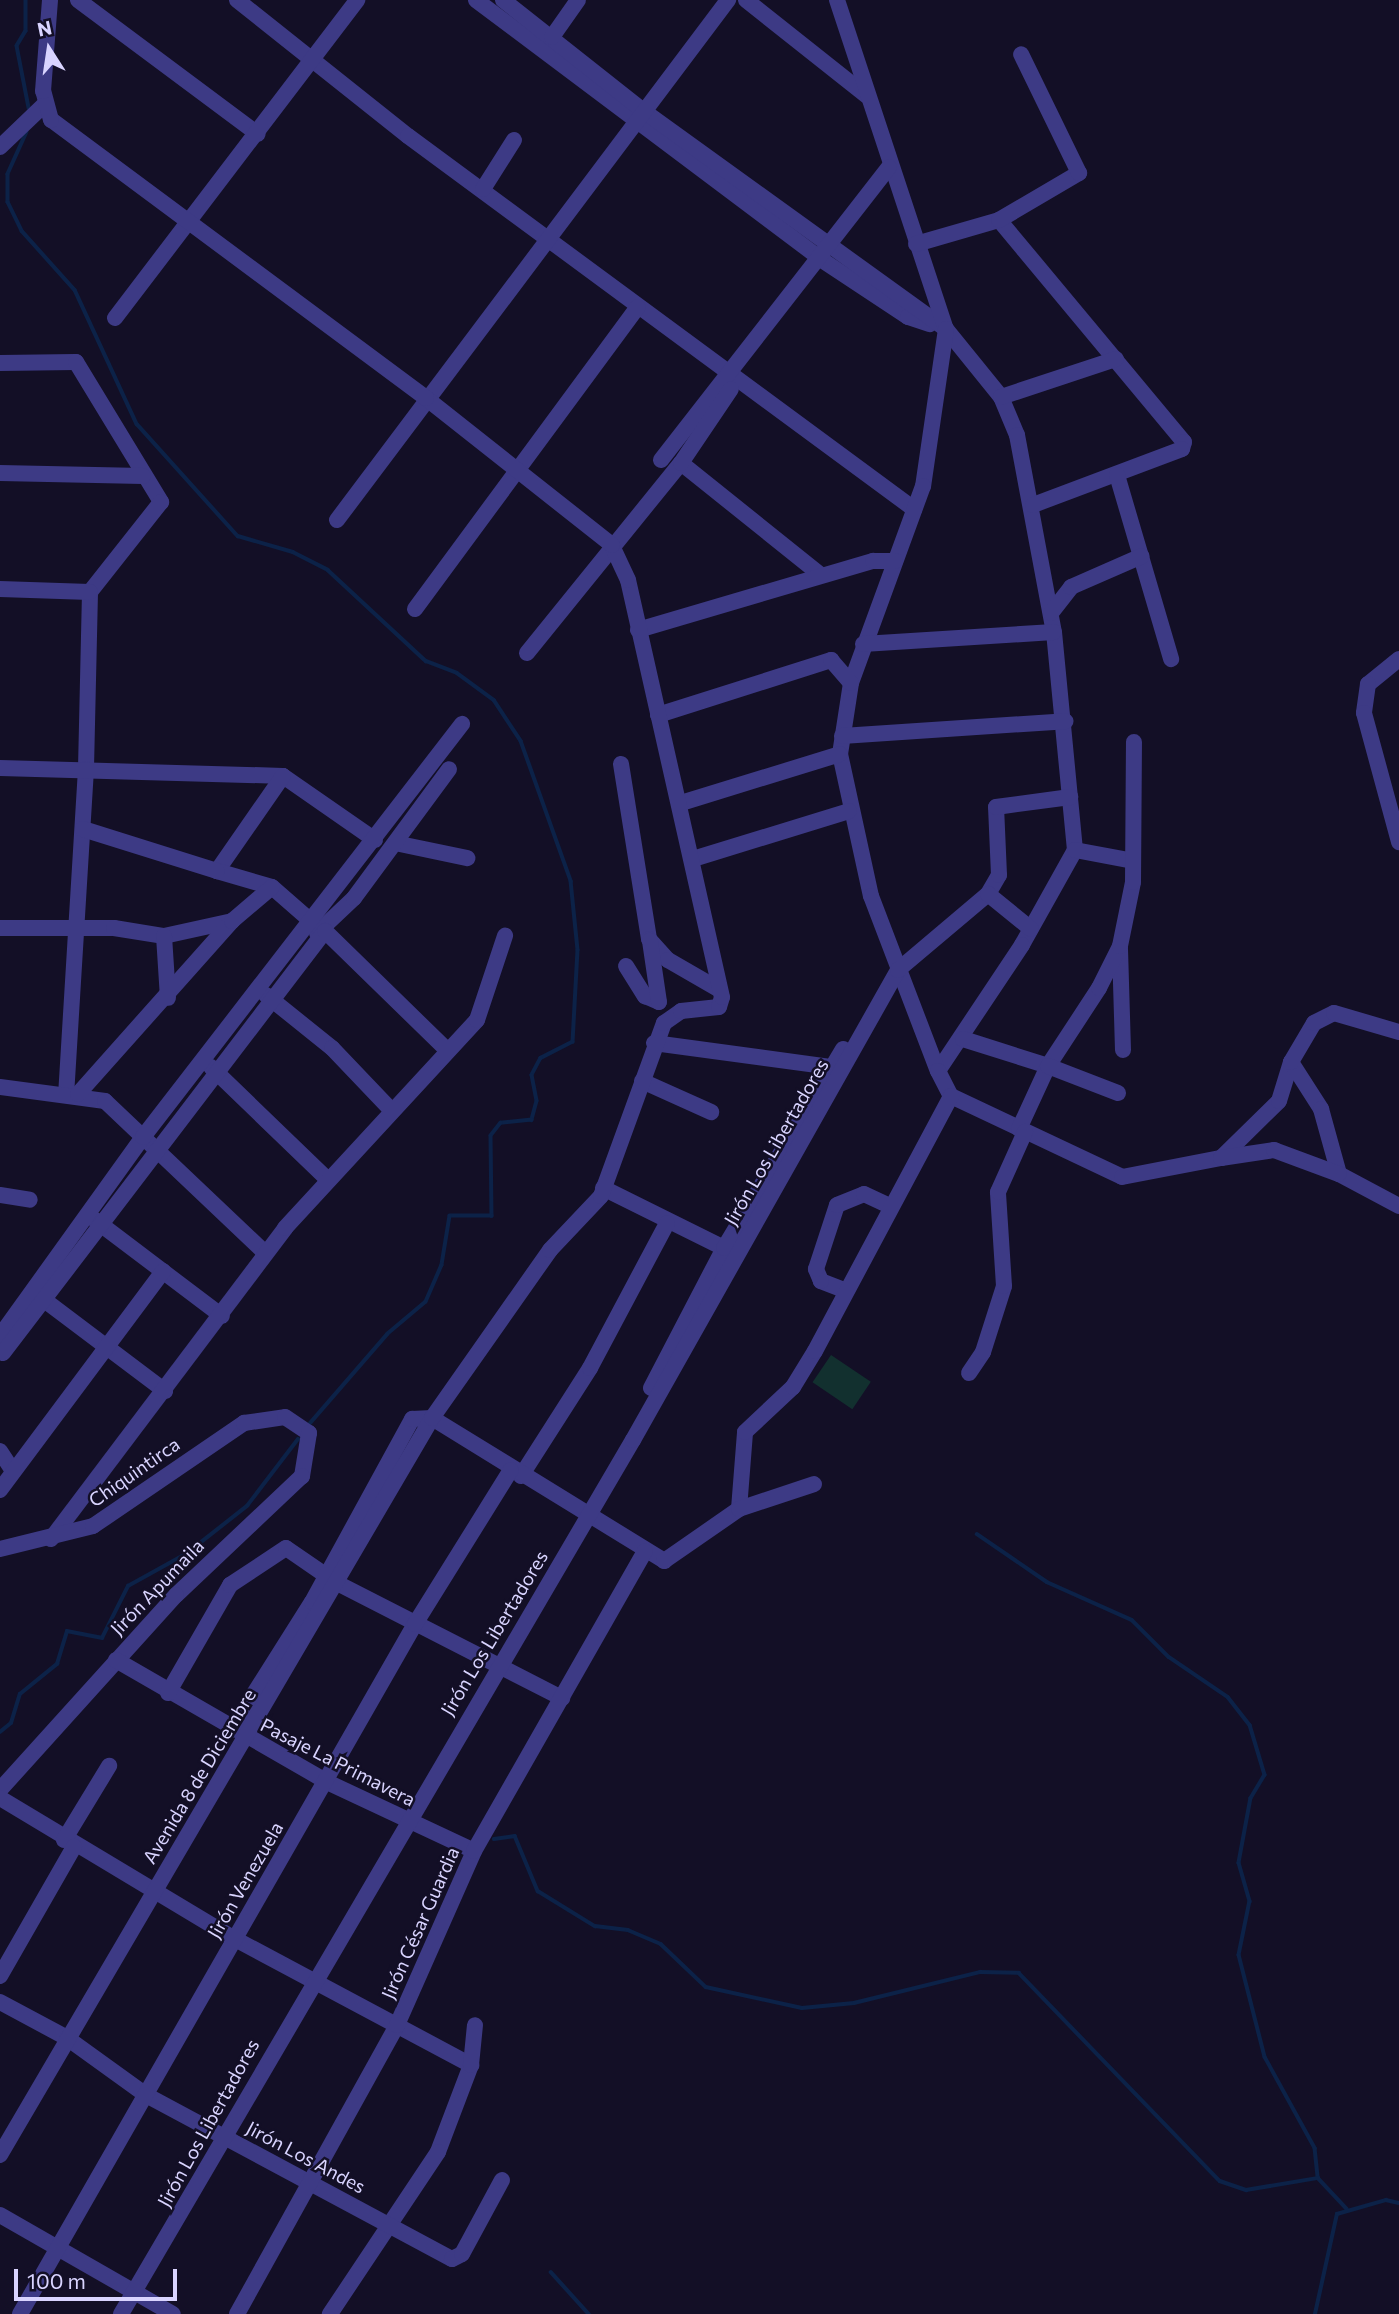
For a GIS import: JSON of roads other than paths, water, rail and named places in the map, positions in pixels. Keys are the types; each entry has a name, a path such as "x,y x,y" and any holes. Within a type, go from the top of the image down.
{"street":[{"path":"50,0 44,105 51,120 190,220 426,398 612,545 628,580 681,803 720,990 719,1007 681,1011 654,1042 603,1188 667,1223 730,1251"},
{"path":"78,0 258,134"},
{"path":"237,0 733,379 914,509"},
{"path":"115,318 258,134 310,57 357,0"},
{"path":"476,0 824,252 946,329"},
{"path":"503,0 552,37 641,117"},
{"path":"552,37 578,0"},
{"path":"337,520 426,398 728,0"},
{"path":"746,0 867,96"},
{"path":"837,0 889,167 946,329 1000,397 1025,457 1054,632 1065,721 1075,850 1031,929 962,1039 938,1071"},
{"path":"916,244 999,220 1079,173 1021,54"},
{"path":"0,147 44,105"},
{"path":"483,189 514,140"},
{"path":"527,653 681,463 733,379 889,167"},
{"path":"999,220 1184,442 1182,449 1033,505"},
{"path":"415,609 513,469 638,307"},
{"path":"946,329 944,375 914,509 851,683 840,754 849,811 898,970 938,1071 951,1096 1122,1177 1221,1157 1274,1150 1339,1174 1399,1206"},
{"path":"0,363 71,359 161,504 90,592 86,769 76,928 72,1093"},
{"path":"1000,397 1116,359"},
{"path":"661,460 733,379"},
{"path":"681,463 821,575"},
{"path":"0,473 144,476"},
{"path":"1117,475 1171,659"},
{"path":"1051,614 1071,587 1142,556"},
{"path":"638,630 821,575 895,561"},
{"path":"0,589 90,592"},
{"path":"863,644 1054,632"},
{"path":"1399,659 1368,684 1364,713 1399,842"},
{"path":"658,715 831,660 851,683"},
{"path":"842,736 1065,721"},
{"path":"1,1349 38,1295 87,1214 143,1136 259,991 462,724"},
{"path":"1123,1050 1120,946 1133,861 1134,742"},
{"path":"681,803 840,754"},
{"path":"621,764 659,1002 645,996 626,966"},
{"path":"0,768 283,776 375,840"},
{"path":"1,1349 19,1311 38,1295 103,1226 158,1149 395,843 449,769"},
{"path":"218,871 283,776"},
{"path":"898,970 988,894 999,876 996,807 1070,797"},
{"path":"693,859 849,811"},
{"path":"83,829 272,887 311,921"},
{"path":"395,843 467,858"},
{"path":"1075,850 1133,861"},
{"path":"72,1093 168,998 232,921 272,887"},
{"path":"988,894 1031,929"},
{"path":"0,928 76,928 164,936 232,921"},
{"path":"300,936 325,931"},
{"path":"325,931 446,1049"},
{"path":"164,936 168,998"},
{"path":"51,1539 222,1316 265,1253 327,1179 486,1004 505,936"},
{"path":"649,939 668,960 720,990"},
{"path":"969,1373 983,1352 1004,1286 998,1192 1048,1066 1120,946"},
{"name":"Jirón Los Libertadores","path":"121,2314 225,2138 312,1980 642,1424 730,1251 836,1068 864,1031 898,970"},
{"path":"259,991 332,1048 390,1109"},
{"path":"1221,1157 1279,1101 1291,1062 1314,1023 1334,1013 1399,1032"},
{"path":"962,1039 1048,1066 1118,1093"},
{"path":"654,1042 836,1068"},
{"path":"204,1061 327,1179"},
{"path":"1291,1062 1321,1109 1339,1174"},
{"path":"642,1081 711,1112"},
{"path":"0,1087 72,1093 105,1101 265,1253"},
{"path":"739,1509 745,1432 793,1387 951,1096"},
{"name":"Avenida 8 de Diciembre","path":"0,2155 67,2038 247,1739 331,1579 432,1418 550,1250 603,1188"},
{"path":"844,1290 821,1281 816,1269 837,1205 864,1194 890,1206"},
{"path":"0,1195 30,1200"},
{"path":"87,1214 222,1316"},
{"name":"Jirón Venezuela","path":"20,2314 327,1782 415,1624 590,1368 667,1223"},
{"path":"0,1490 163,1271"},
{"path":"38,1295 111,1344 164,1391"},
{"path":"0,1309 19,1311"},
{"name":"Chiquintirca","path":"0,1549 51,1539 93,1526 244,1423 285,1417"},
{"name":"Jirón Apumaila","path":"0,1790 116,1660 302,1476 309,1433 285,1417"},
{"path":"432,1418 587,1518 645,1551 669,1560 739,1509 814,1484"},
{"path":"0,1451 13,1471"},
{"path":"168,1693 230,1585 245,1570 286,1548 331,1579 498,1668 562,1698"},
{"name":"Jirón César Guardia","path":"237,2314 312,2186 397,2025 474,1851 645,1551"},
{"path":"231,1730 331,1579"},
{"name":"Pasaje La Primavera","path":"116,1660 231,1730 327,1782 474,1851"},
{"path":"0,1976 109,1766"},
{"path":"0,1798 69,1843 235,1938 397,2025 472,2070"},
{"name":"Jirón Los Andes","path":"0,2002 67,2038 146,2095 452,2259 462,2254 502,2180"},
{"path":"330,2314 392,2226 438,2152 472,2070 475,2025"},
{"path":"0,2215 173,2314"}],"waterway":[{"path":"26,0 26,31 17,46 29,108"},
{"path":"27,132 8,174 8,202 22,231 75,290 137,424 238,536 293,552 328,570 426,661 457,673 494,700 521,741 571,881 578,950 573,1042 541,1058 532,1075 537,1101 532,1120 501,1123 491,1136 492,1216 450,1216 442,1265 426,1302 388,1334 311,1423"},
{"path":"0,1732 11,1723 20,1694 57,1664 67,1631 102,1638 128,1586 186,1554 247,1506 298,1439"},
{"path":"977,1534 1047,1582 1132,1620 1169,1657 1228,1697 1250,1725 1265,1775 1251,1798 1239,1863 1250,1901 1239,1955 1265,2057 1315,2148 1318,2177"},
{"path":"494,1839 515,1836 538,1891 595,1926 628,1930 661,1944 706,1987 802,2008 854,2003 980,1972 1019,1973 1220,2181 1246,2190 1318,2178 1347,2209"},
{"path":"1315,2314 1337,2214 1386,2200 1399,2203"},
{"path":"551,2272 589,2314"}]}
